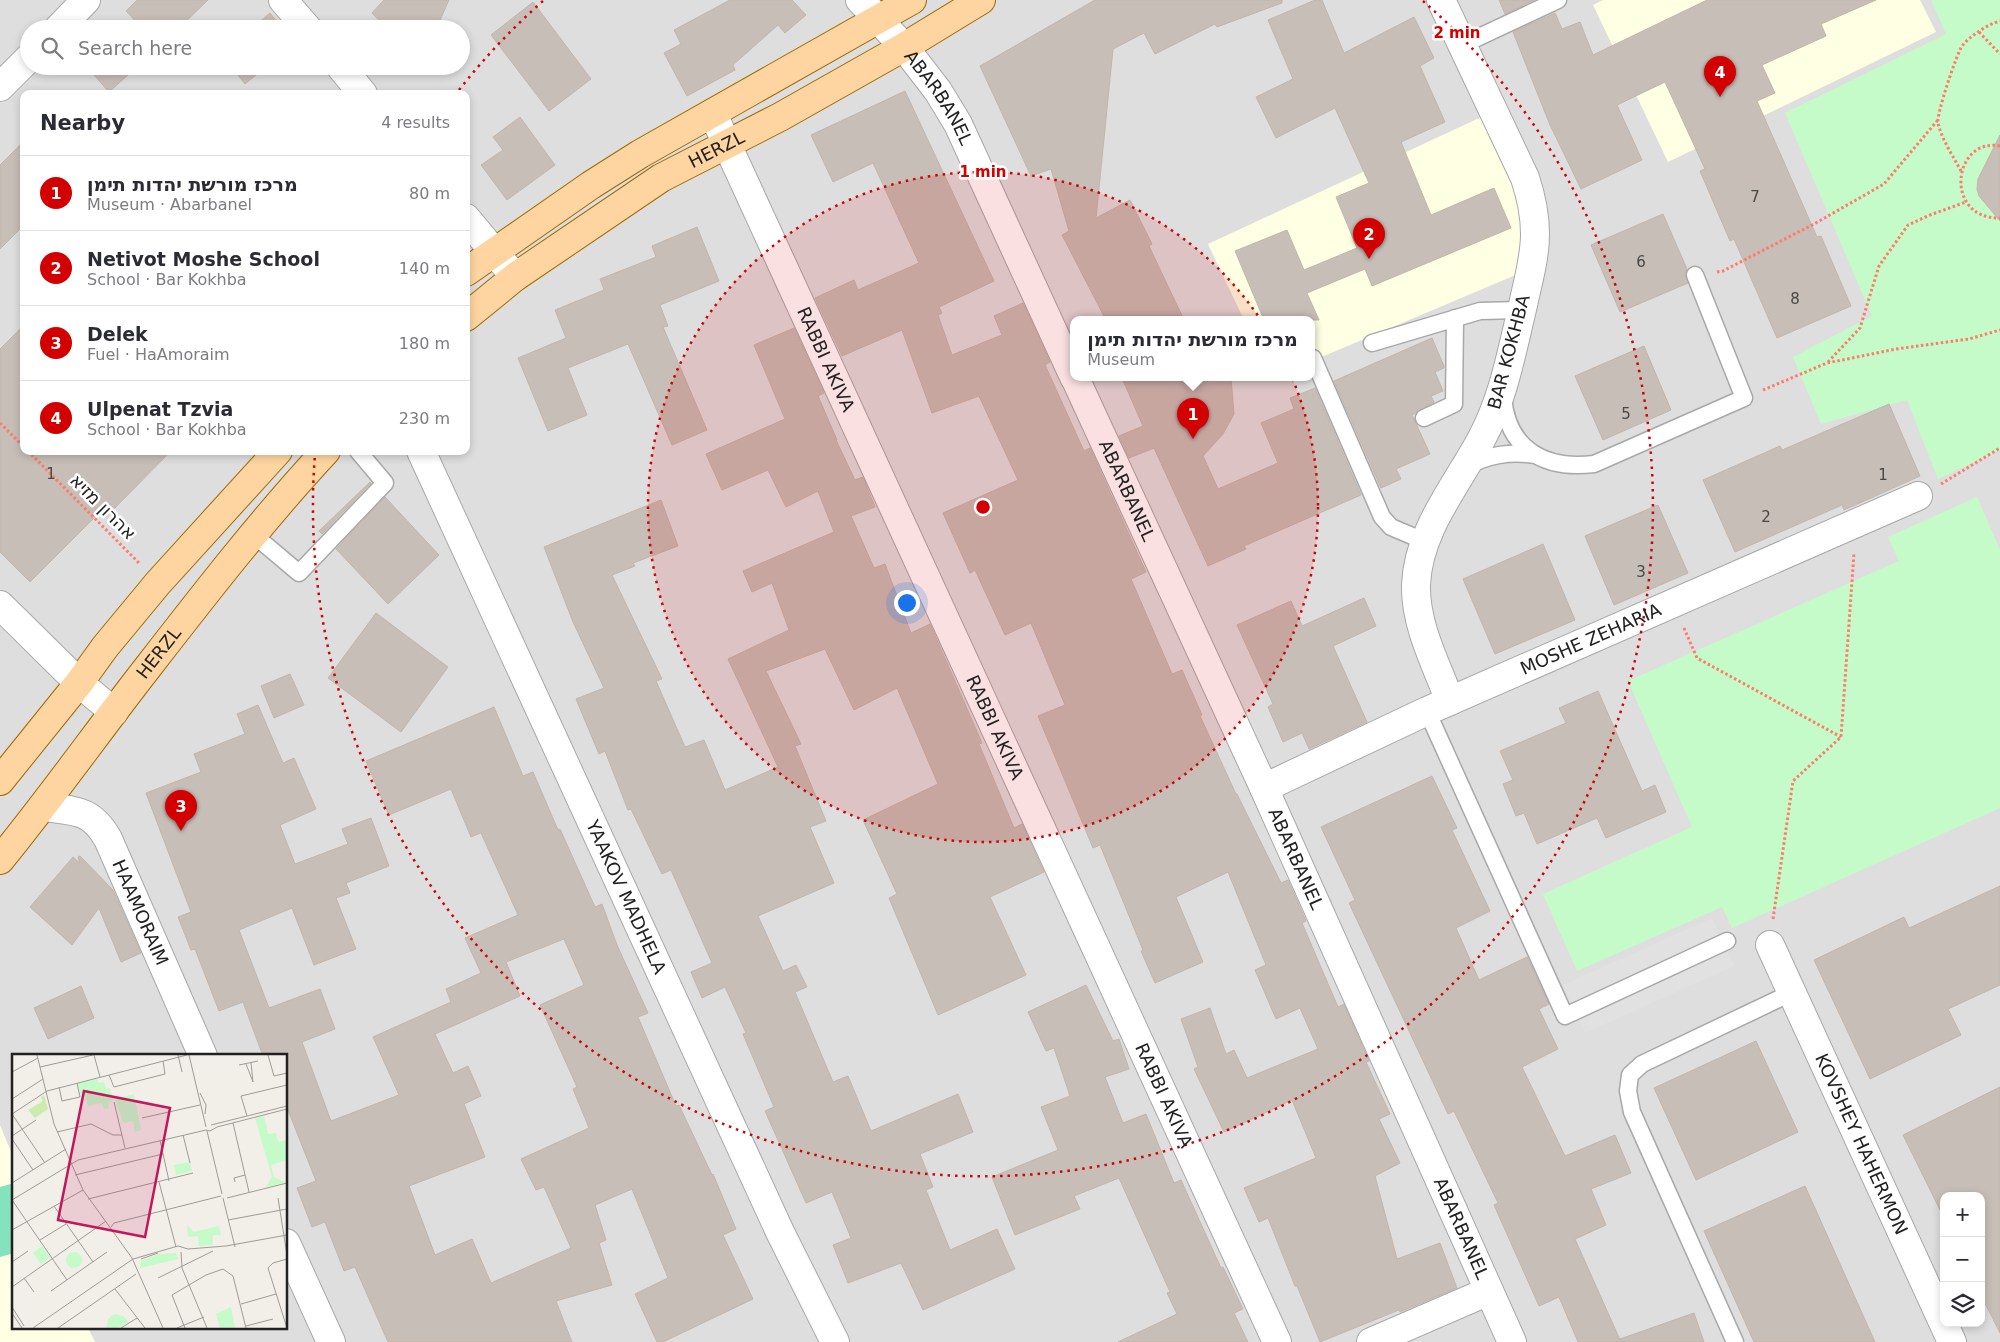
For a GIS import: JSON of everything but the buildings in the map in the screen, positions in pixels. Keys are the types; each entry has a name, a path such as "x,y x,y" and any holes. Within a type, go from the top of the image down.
{"main road":[{"name":"HERZL","path":"470,269 640,154 912,0"},
{"name":"HERZL","path":"470,314 515,277 661,178 780,117 904,47 981,0"},
{"path":"0,781 79,684 105,647 158,583 274,455"},
{"name":"HERZL","path":"0,860 44,807 114,712 200,601 323,455"}],"street":[{"path":"67,20 86,0"},
{"path":"283,0 300,20"},
{"name":"ABARBANEL","path":"860,0 904,47 938,91 958,124 1070,368"},
{"name":"BAR KOKHBA","path":"1439,706 1418,610 1417,574 1424,542 1483,436 1503,386 1534,250 1535,233 1532,200 1516,156 1441,0"},
{"path":"0,87 20,67"},
{"path":"347,75 360,90"},
{"name":"RABBI AKIVA","path":"713,114 1277,1342"},
{"path":"470,223 515,277"},
{"name":"ABARBANEL","path":"1076,381 1264,788 1512,1342"},
{"name":"YAAKOV MADHELA","path":"424,455 776,1223 835,1342"},
{"name":"MOSHE ZEHARIA","path":"1264,788 1439,706 1918,496"},
{"path":"0,605 79,684 114,712"},
{"name":"HAAMORAIM","path":"44,807 76,811 99,824 108,839 202,1054"},
{"name":"KOVSHEY HAHERMON","path":"1770,945 1952,1342"},
{"path":"288,1247 331,1342"},
{"path":"1371,1342 1489,1291"}],"lane":[{"path":"1462,45 1558,0"},
{"path":"1465,468 1480,460 1514,454 1534,455 1562,465 1594,464 1744,398 1696,275"},
{"path":"1372,344 1480,311 1521,310"},
{"path":"1424,418 1454,404 1455,318"},
{"path":"1315,363 1382,517 1391,527 1424,542"},
{"path":"1503,386 1504,406 1511,427 1518,439 1534,455"},
{"path":"254,535 299,573 385,483 361,455"},
{"path":"1439,706 1565,1016 1727,941"},
{"path":"1735,1342 1632,1112 1628,1091 1630,1075 1642,1064 1791,993"}],"path":[{"path":"1696,275 1723,271 1814,224 1884,184 1937,120 1946,88 1962,46 1989,24 2000,21"},
{"path":"1979,32 2000,54"},
{"path":"1937,120 1946,143 1961,171 1961,191 1966,202 1975,211 1986,217 2000,218"},
{"path":"1961,171 1967,160 1976,151 1988,146 2000,146"},
{"path":"1827,363 1860,328 1880,266 1908,226 1930,215 1966,202"},
{"path":"1744,398 1827,363 1896,349 1969,339 2000,330"},
{"path":"0,423 20,442"},
{"path":"1918,496 1962,472 2000,448"},
{"name":"אהרון מזיא","path":"32,455 158,583"},
{"path":"1770,945 1793,781 1841,737 1856,523"},
{"path":"1674,603 1697,658 1841,737"}],"shaded area":[{"path":"0,0 2000,0 2000,1342 0,1342"},
{"path":"1603,0 1920,0 1936,32 1668,162 1593,5"},
{"path":"1490,113 1528,215 1518,274 1315,360 1315,316 1242,316 1208,244"},
{"path":"1712,918 1734,966 1585,1033 1563,985"},
{"path":"0,1125 12,1154 12,1330 89,1330 95,1342 0,1342"}],"green space":[{"path":"1931,0 2000,0 2000,450 1938,479 1907,400 1821,424 1793,357 1872,316 1785,113 1946,34"},
{"path":"1977,497 2000,550 2000,808 1732,928 1722,907 1577,971 1543,894 1692,827 1628,681 1899,561 1888,537"},
{"path":"12,1184 12,1254 0,1257 0,1187"}],"place":[{"name":"Ulpenat Tzvia","path":"1720,97"},
{"name":"Netivot Moshe School","path":"1369,259"},
{"name":"מרכז מורשת יהדות תימן","path":"1193,439"},
{"name":"Delek","path":"181,831"}]}
